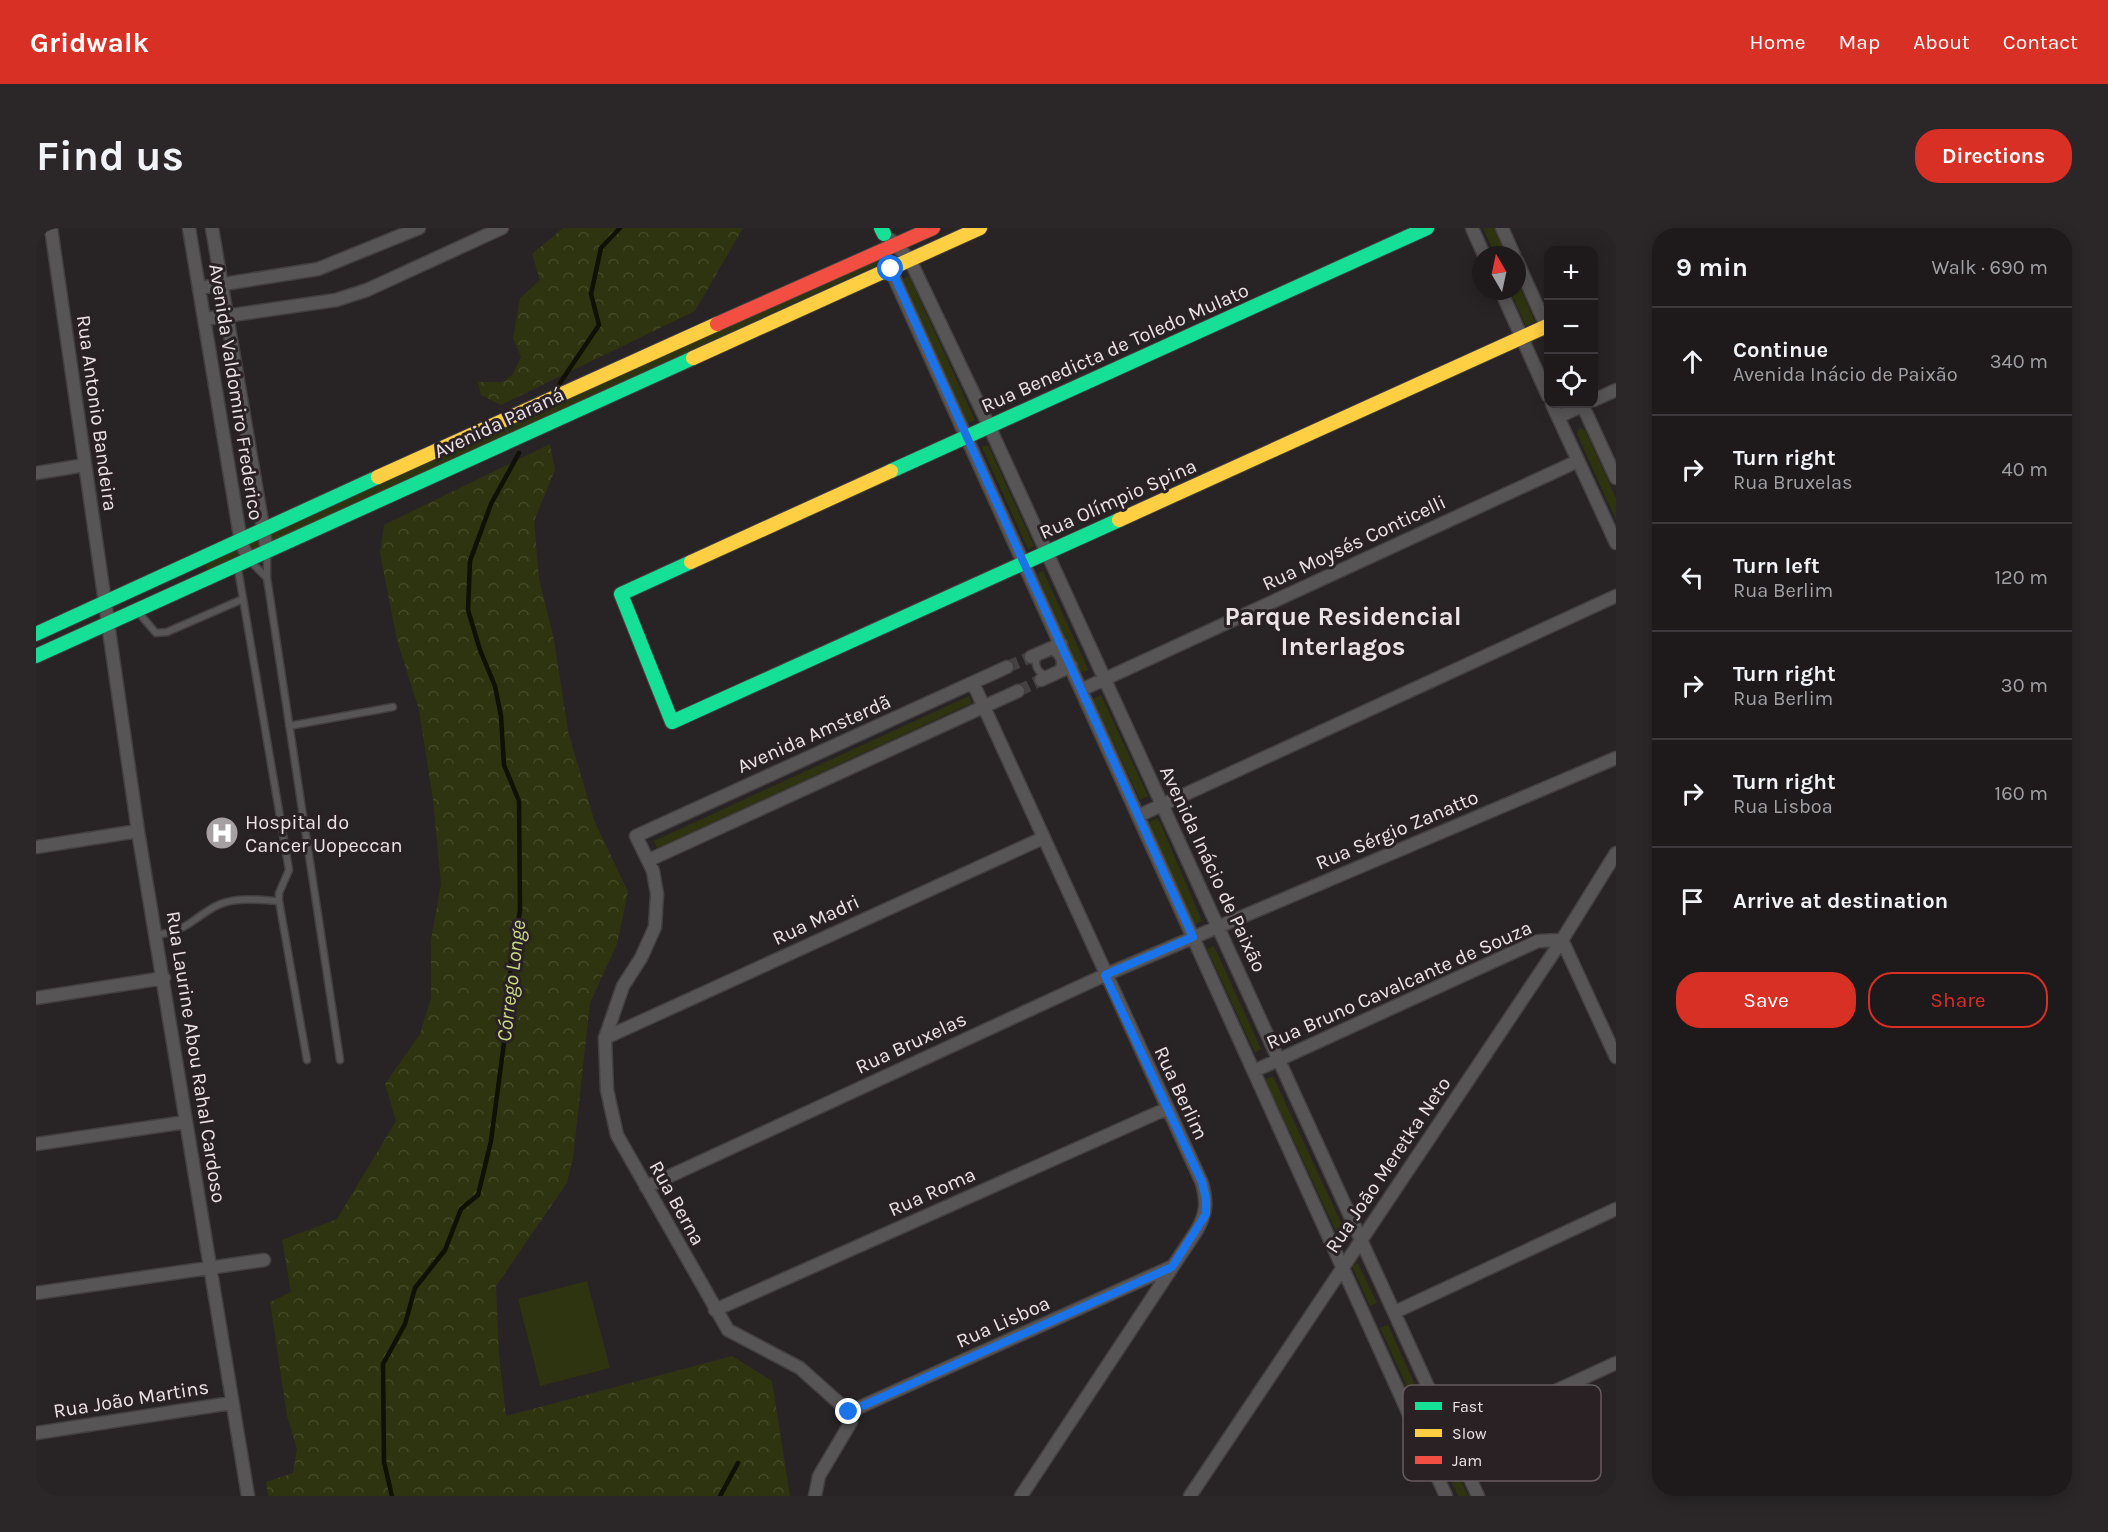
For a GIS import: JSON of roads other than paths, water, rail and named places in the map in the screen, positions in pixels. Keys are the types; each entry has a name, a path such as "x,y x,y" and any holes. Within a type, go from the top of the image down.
{"main road":[{"name":"Avenida Paraná","path":"36,634 199,562 562,393 933,228"},
{"name":"Avenida Paraná","path":"36,656 138,612 267,551 980,228"},
{"name":"Rua Benedicta de Toledo Mulato","path":"672,722 621,594 1427,228"},
{"name":"Rua Olímpio Spina","path":"672,722 1522,337 1544,329"},
{"path":"199,562 207,579"}],"street":[{"name":"Rua Antonio Bandeira","path":"51,228 109,623"},
{"name":"Avenida Valdomiro Frederico","path":"189,228 243,563"},
{"name":"Avenida Valdomiro Frederico","path":"212,228 225,316 267,551"},
{"path":"200,288 318,269 419,228"},
{"path":"205,319 336,300 368,290 502,228"},
{"path":"1472,228 1480,246"},
{"path":"1502,228 1510,246"},
{"path":"882,231 883,251 891,269 1403,1402"},
{"name":"Avenida Inácio de Paixão","path":"882,231 910,260 989,426 1428,1385"},
{"path":"1526,280 1544,319"},
{"path":"1504,300 1544,387"},
{"path":"1598,398 1616,390"},
{"path":"1554,408 1616,543"},
{"path":"1558,417 1576,408"},
{"path":"1588,408 1616,478"},
{"name":"Rua Moysés Conticelli","path":"1081,690 1578,461"},
{"path":"36,473 85,465"},
{"path":"1138,816 1616,596"},
{"name":"Rua Laurine Abou Rahal Cardoso","path":"109,623 138,831 248,1496"},
{"path":"1037,654 1061,644"},
{"path":"1041,680 1071,666"},
{"name":"Avenida Amsterdã","path":"636,836 1007,667"},
{"name":"Rua Berlim","path":"973,683 1166,1109 1202,1182 1206,1199 1206,1214 1021,1496"},
{"path":"649,860 1018,691"},
{"name":"Rua Sérgio Zanatto","path":"1193,937 1616,758"},
{"path":"36,847 138,831"},
{"name":"Rua Berna","path":"636,836 649,860 657,894 655,927 642,958 623,986 605,1038 607,1090 617,1135 728,1330 800,1368 849,1412"},
{"name":"Rua Madri","path":"605,1038 1043,838"},
{"name":"Rua João Meretka Neto","path":"1190,1496 1562,939 1616,853"},
{"name":"Rua Bruxelas","path":"646,1187 1105,975 1193,937"},
{"path":"1562,939 1616,1057"},
{"name":"Rua Bruno Cavalcante de Souza","path":"1254,1071 1538,941 1562,939"},
{"path":"36,998 164,978"},
{"name":"Rua Roma","path":"715,1310 1166,1109"},
{"path":"36,1144 186,1122"},
{"path":"1395,1312 1616,1209"},
{"path":"36,1293 264,1260"},
{"name":"Rua Lisboa","path":"849,1412 1172,1267"},
{"path":"1569,1385 1616,1363"},
{"name":"Rua João Martins","path":"36,1432 231,1403"},
{"path":"815,1496 819,1476 852,1422 849,1412"},
{"path":"1439,1481 1446,1496"},
{"name":"Avenida Inácio de Paixão","path":"1471,1481 1478,1496"}],"lane":[{"path":"267,551 267,578 340,1060"},
{"path":"243,563 267,578"},
{"path":"243,563 243,599 289,870 279,893 279,901 307,1060"},
{"path":"138,612 156,633 167,632 243,599"},
{"path":"1051,651 1059,660 1059,669 1053,675 1044,675 1037,670 1037,654 1051,651"},
{"path":"289,726 393,707"},
{"path":"157,935 177,932 216,905 235,900 279,901"}],"waterway":[{"name":"Córrego Longe","path":"560,383 599,325 591,294 601,248 620,228"},
{"name":"Córrego Longe","path":"392,1496 384,1462 383,1364 405,1324 415,1288 445,1250 461,1209 478,1195 491,1141 509,1005 511,959 520,911 519,801 504,765 501,716 495,686 480,650 468,610 470,561 491,504 519,453"},
{"path":"720,1496 738,1463"}],"tunnel":[{"path":"1007,667 1031,657"},
{"path":"1018,691 1041,680"}],"place":[{"name":"Hospital do Cancer Uopeccan","path":"222,833"}],"district":[{"name":"Parque Residencial Interlagos","path":"1343,631"}]}
